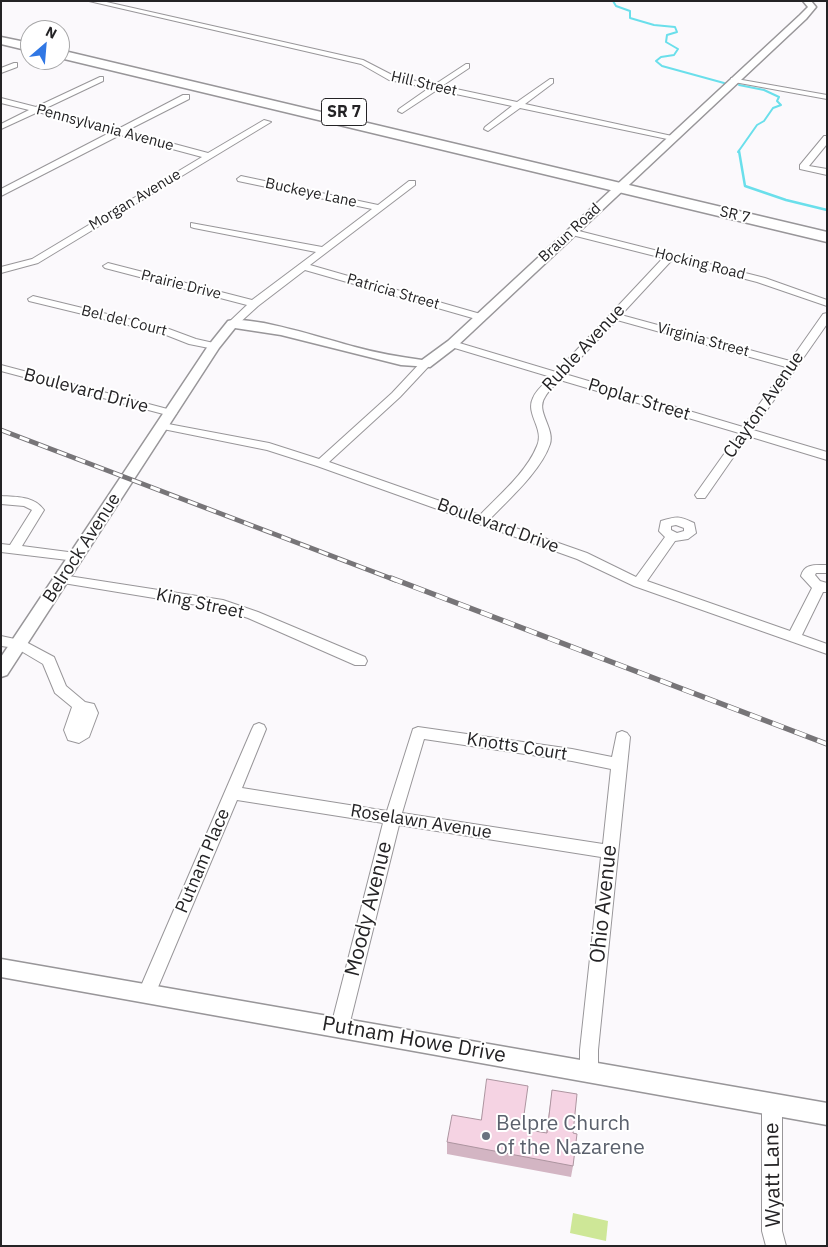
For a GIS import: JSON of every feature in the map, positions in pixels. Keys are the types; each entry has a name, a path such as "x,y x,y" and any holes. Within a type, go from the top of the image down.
{"highway":[{"path":"1,32 20,36"},
{"path":"1,40 20,45"},
{"name":"SR 7","path":"70,48 624,183 827,237"},
{"name":"SR 7","path":"70,56 494,158 750,210 763,210 827,225"}],"street":[{"name":"Hill Street","path":"92,1 351,59 369,64 384,75 672,138"},
{"name":"Braun Road","path":"321,463 396,395 426,364 452,344 810,10 811,4 807,1"},
{"path":"1,71 14,65"},
{"path":"402,111 466,66"},
{"path":"1,127 100,79"},
{"path":"734,80 827,97"},
{"path":"488,129 550,81"},
{"path":"1,193 186,97"},
{"name":"Pennsylvania Avenue","path":"1,100 208,156"},
{"name":"Morgan Avenue","path":"1,270 34,261 267,122"},
{"path":"1,200 115,138 119,132"},
{"path":"827,138 802,167 827,172"},
{"name":"Buckeye Lane","path":"241,179 381,208"},
{"name":"Belrock Avenue","path":"1,670 214,346 232,324 254,304 325,252 412,184"},
{"path":"194,225 325,252"},
{"name":"Hocking Road","path":"571,232 781,286 827,303"},
{"name":"Ruble Avenue","path":"482,520 540,454 546,437 537,411 538,399 558,375 670,257"},
{"name":"Prairie Drive","path":"108,266 254,304"},
{"name":"Patricia Street","path":"305,266 480,317"},
{"name":"Bel del Court","path":"33,299 165,331 193,342 214,346"},
{"name":"Virginia Street","path":"615,316 792,365"},
{"name":"Clayton Avenue","path":"701,495 827,316"},
{"path":"232,324 256,326 386,358 426,364"},
{"name":"Poplar Street","path":"452,344 827,456"},
{"name":"Boulevard Drive","path":"1,368 167,420 270,447 321,463 588,558 618,575 827,650"},
{"path":"1,500 29,503 37,508 38,512 8,548"},
{"path":"639,583 672,536"},
{"path":"8,548 76,557"},
{"path":"794,638 823,587 810,580 808,576 809,571 820,568 827,569"},
{"name":"King Street","path":"62,579 223,605 253,615 360,661"},
{"path":"1,641 19,644 49,661 60,689 80,706"},
{"name":"Putnam Place","path":"147,993 259,729"},
{"name":"Knotts Court","path":"416,735 422,732 468,739 572,755 609,762 618,766"},
{"name":"Moody Avenue","path":"340,1026 382,855 416,735"},
{"name":"Ohio Avenue","path":"589,1072 589,1050 622,737"},
{"name":"Roselawn Avenue","path":"232,793 610,852"},
{"name":"Putnam Howe Drive","path":"1,968 340,1026 827,1114"},
{"name":"Wyatt Lane","path":"772,1104 772,1231 776,1246"}],"green space":[{"path":"573,1213 608,1221 606,1241 570,1233"}],"building":[{"name":"Belpre Church of the Nazarene","path":"487,1079 528,1086 522,1129 547,1133 552,1090 577,1094 573,1133 577,1134 573,1166 447,1142 452,1115 481,1120"}],"waterway":[{"path":"613,1 616,6 630,11 630,18 654,25 675,27 677,32 667,35 666,42 678,49 674,55 661,57 656,61 662,66 724,83"},
{"path":"738,152 757,125 764,121 773,108 781,105 777,101 779,97 764,90 739,85"},
{"path":"739,151 745,186 786,200 827,210"}],"railway":[{"path":"1,430 395,580"},
{"path":"391,578 827,744"}],"place":[{"name":"Belpre Church of the Nazarene","path":"486,1136"}]}
